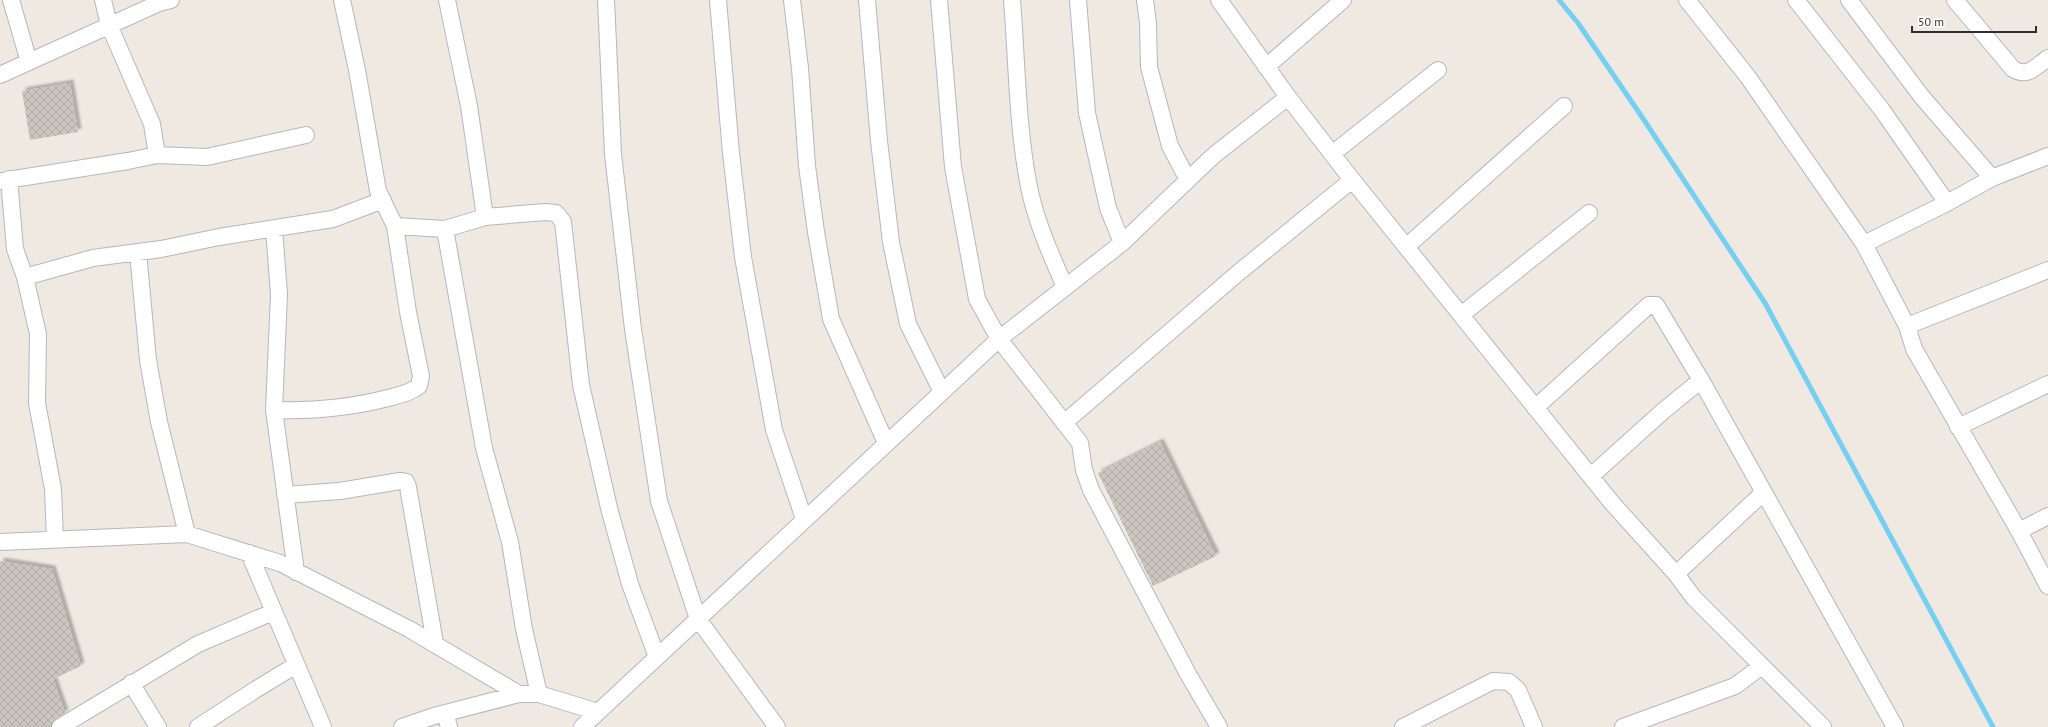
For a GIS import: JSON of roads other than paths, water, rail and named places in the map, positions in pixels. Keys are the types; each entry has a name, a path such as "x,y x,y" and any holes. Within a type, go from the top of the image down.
{"street":[{"path":"11,0 29,62"},
{"path":"104,0 109,25 152,124 157,155"},
{"path":"0,75 159,3 171,0"},
{"path":"274,410 305,411 354,406 412,392 420,386 421,376 408,312 395,226 378,191 357,70 342,0"},
{"path":"447,0 469,106 485,217"},
{"path":"606,0 613,154 641,384 659,501 698,620 777,727"},
{"path":"718,0 731,153 743,257 774,430 804,520"},
{"path":"792,0 800,68 807,166 816,232 831,319 886,443"},
{"path":"867,0 879,141 891,242 908,324 942,392"},
{"path":"939,0 954,174 977,299 999,339 1080,443 1084,470 1091,490 1184,667 1219,727"},
{"path":"1012,0 1019,118 1029,188 1044,239 1065,287"},
{"path":"1078,0 1087,113 1108,208 1122,243"},
{"path":"1145,0 1148,23 1149,67 1170,146 1188,180"},
{"path":"1219,0 1288,97 1352,180 1612,503 1676,574 1694,598 1824,727"},
{"path":"1266,67 1343,0"},
{"path":"1687,0 1748,77 1864,244 1907,326 1914,349 2019,531 2048,586"},
{"path":"1796,0 1882,110 1947,203"},
{"path":"1849,0 1922,97 1992,178"},
{"path":"1955,0 2013,70 2021,74 2028,73 2048,58"},
{"path":"1332,154 1438,70"},
{"path":"582,727 999,339 1122,243 1213,156 1288,97"},
{"path":"1406,247 1564,106"},
{"path":"55,540 53,488 37,403 38,334 25,277 14,249 4,180 128,161 157,155 207,157 306,135"},
{"path":"1864,244 1947,203 1992,178 2048,156"},
{"path":"1064,423 1232,278 1352,180"},
{"path":"25,277 93,258 333,220 383,200"},
{"path":"395,226 445,229 485,217 545,212 556,214 563,222 580,385 609,508 630,584 657,657"},
{"path":"1461,314 1589,213"},
{"path":"274,229 279,294 274,410 296,572"},
{"path":"445,229 484,448 510,542 524,629 539,694"},
{"path":"138,252 148,360 159,422 187,534"},
{"path":"1907,326 2048,270"},
{"path":"1535,408 1649,305 1656,305 1701,380 1895,727"},
{"path":"1591,476 1662,412 1701,380"},
{"path":"1958,427 2048,384"},
{"path":"285,495 340,490 400,481 406,482 436,644"},
{"path":"1676,574 1763,493"},
{"path":"2019,531 2048,516"},
{"path":"0,542 187,534 280,563 436,644 519,694"},
{"path":"248,553 323,727"},
{"path":"60,727 198,644 273,612"},
{"path":"198,727 296,665"},
{"path":"1623,727 1735,686 1762,666"},
{"path":"1403,727 1493,681 1509,682 1518,690 1534,727"},
{"path":"131,683 158,727"},
{"path":"402,727 447,720 519,694 539,694 598,712"}],"waterway":[{"path":"1559,0 1578,23 1640,114 1765,303 1993,727"}]}
